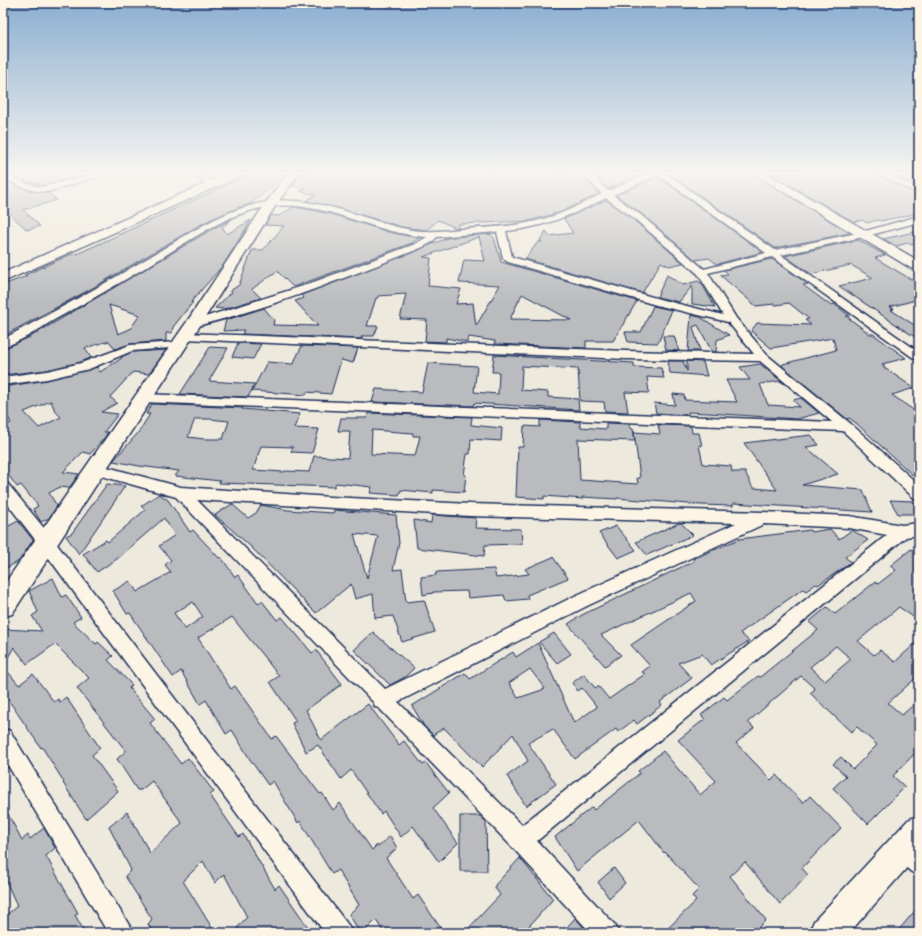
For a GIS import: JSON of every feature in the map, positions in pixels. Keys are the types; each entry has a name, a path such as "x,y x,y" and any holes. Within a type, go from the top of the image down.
{"street":[{"path":"3,278 141,217"},
{"path":"3,344 126,275 199,230 230,217"},
{"path":"3,606 186,335 263,217"},
{"path":"351,217 402,231 421,234 534,226 560,217"},
{"path":"637,217 702,272 732,320 763,358 846,428 919,494"},
{"path":"719,217 919,357"},
{"path":"833,217 919,267"},
{"path":"702,272 772,254 915,221 919,227"},
{"path":"502,229 508,258 511,260 660,303 732,320"},
{"path":"3,381 47,375 85,366 130,348 186,335 236,312 347,274 418,246 428,241 435,234"},
{"path":"186,335 626,355 763,358"},
{"path":"143,398 846,428"},
{"path":"96,468 181,493 330,503 470,510 763,518 849,522 910,530"},
{"path":"3,488 46,542 340,933"},
{"path":"181,493 382,700 521,840 607,933"},
{"path":"382,700 583,600 763,518"},
{"path":"521,840 910,530"},
{"path":"3,738 121,933"},
{"path":"826,933 914,848"}],"building":[{"path":"13,217 30,217 40,226 27,230"},
{"path":"158,217 217,217 203,223 89,290 3,336 3,315 5,314 3,285 27,276 25,275 71,254 73,255"},
{"path":"270,217 339,217 388,232 419,238 412,243 293,287 277,271 252,289 261,298 224,309 215,308 232,292 230,291 239,285 252,250 263,250 284,226 265,225"},
{"path":"368,217 544,217 529,221 458,224 458,228 438,220 427,230 402,227"},
{"path":"569,217 629,217 683,263 669,266 661,262 642,293 525,259 538,242 542,242 540,240 546,231 549,236 573,233 564,219"},
{"path":"645,217 714,217 763,252 717,264 709,258 695,260"},
{"path":"730,217 823,217 850,233 775,248"},
{"path":"845,217 901,217 867,223 862,220 854,222"},
{"path":"232,219 222,227 227,234 251,220 224,264 191,302 193,302 173,327 172,333 166,333 166,341 130,344 115,349 109,341 85,348 91,358 81,362 47,370 3,375 3,349 30,337 209,231","holes":["109,305 140,315 130,329 118,334"]},
{"path":"919,231 919,243 911,245 908,243 896,246 883,239"},
{"path":"490,234 494,238 501,262 637,301 613,341 586,341 586,348 495,344 495,341 469,337 467,342 446,338 446,342 425,341 427,320 400,319 406,294 378,296 378,298 376,298 367,326 378,326 374,336 362,336 361,339 242,334 244,330 223,331 226,320 264,308 274,320 273,325 318,326 295,301 304,298 301,295 450,237","holes":["479,237 485,261 464,260 459,283 500,285 476,326 473,303 456,304 461,289 428,286 431,258 423,257","522,294 571,320 510,319"]},
{"path":"858,240 885,255 875,258 919,284 919,299 890,307 894,309 891,310 919,328 919,340 839,286 873,278 851,265 811,274 785,256"},
{"path":"772,259 808,284 803,285 830,305 834,304 850,316 846,316 870,334 873,334 906,358 882,364 885,366 883,367 914,388 892,395 919,414 919,481 856,423 849,418 847,419 782,366 783,364 836,350 833,338 771,348 751,331 757,323 811,325 805,320 809,319 789,303 756,306 720,275 728,274 724,270"},
{"path":"667,275 683,285 698,281 702,284 715,307 692,304 692,286 679,302 657,297"},
{"path":"653,306 672,310 658,343 628,342 625,332 641,332"},
{"path":"691,315 700,317 729,335 717,340 716,352 712,352 698,325 693,327 700,351 688,351"},
{"path":"663,336 674,336 679,351 666,350"},
{"path":"238,343 261,344 253,359 232,357"},
{"path":"302,346 358,348 353,363 341,360 331,394 307,392 306,395 252,391 267,362 293,364"},
{"path":"210,347 228,348 209,381 255,384 248,397 180,394"},
{"path":"166,350 149,374 133,372 110,397 117,403 101,412 118,414 104,432 108,432 105,437 90,454 83,452 63,472 79,474 69,488 60,487 49,493 57,506 49,518 41,522 33,509 38,506 21,485 17,487 7,473 3,475 3,426 11,423 3,407 9,392 6,392 9,386 47,380 97,367 100,372 122,358 121,357 132,352","holes":["51,401 55,411 61,417 39,428 24,412"]},
{"path":"494,355 634,363 634,367 661,368 664,378 647,377 649,393 625,392 628,412 605,411 604,402 580,401 578,369 522,366 521,390 548,392 548,397 578,399 579,410 474,403 473,406 372,402 376,389 422,392 428,363 477,366 474,392 498,394 499,372 492,372"},
{"path":"668,361 683,361 687,371 687,361 703,362 707,376 670,373"},
{"path":"760,364 786,385 780,381 760,384 768,405 800,407 793,400 801,398 819,413 797,419 688,412 688,415 656,413 654,403 675,405 673,394 684,395 685,400 737,402 726,380 750,380 740,367"},
{"path":"152,404 243,408 242,409 300,414 294,428 319,429 312,453 291,452 293,447 261,446 253,470 284,472 309,472 314,456 348,458 350,431 338,431 341,418 367,418 368,413 472,417 471,425 502,428 501,441 471,439 470,454 467,454 464,475 466,475 464,492 433,490 433,493 401,490 399,495 370,493 372,487 336,483 334,487 219,483 220,481 175,476 179,471 113,461 138,433 150,414 146,414","holes":["195,419 229,421 223,439 188,437","372,430 413,433 413,436 420,436 415,456 371,454"]},
{"path":"540,420 580,422 580,427 606,429 606,423 629,424 630,428 633,429 635,441 578,439 580,480 638,484 637,478 640,478 634,432 660,434 658,425 691,426 692,433 699,433 702,446 699,445 703,464 731,466 732,472 745,472 753,488 777,490 744,443 811,435 819,445 806,447 838,474 802,485 863,490 872,512 733,503 733,506 701,505 617,498 582,497 583,499 544,496 544,499 516,497 518,447 523,447 524,426 540,427"},
{"path":"107,484 125,486 79,554 66,536 72,533"},
{"path":"159,494 168,500 190,532 193,530 219,558 221,557 235,577 238,575 258,603 262,601 277,620 282,617 312,653 316,650 342,684 306,710 321,740 368,704 399,745 404,741 423,765 426,763 449,793 433,808 458,843 439,862 413,826 401,837 384,811 381,814 351,770 341,779 318,745 306,752 292,723 296,721 270,682 279,676 232,617 198,638 231,689 235,686 272,739 276,736 320,794 322,793 333,810 340,803 372,850 377,845 378,847 390,836 397,848 386,858 413,899 418,895 444,933 384,933 376,920 363,933 360,933 349,914 359,905 338,870 332,874 300,821 298,823 273,781 268,785 232,730 226,734 206,700 200,704 181,671 173,677 130,613 127,614 113,591 130,581 137,592 171,572 165,565 171,560 159,546 175,535 164,518 117,559 97,572 83,554 106,540 108,542 145,510 141,506","holes":["193,602 203,617 185,629 174,613"]},
{"path":"890,500 913,501 919,510 919,514 898,514"},
{"path":"232,504 248,518 256,513 261,505 288,510 333,513 334,510 396,515 399,543 393,570 402,569 406,602 424,600 435,632 402,642 393,616 375,618 373,594 355,599 351,584 316,613 250,546 215,515","holes":["354,534 378,536 367,578"]},
{"path":"432,515 476,518 475,528 521,529 522,544 485,545 484,556 417,548 414,520 431,523"},
{"path":"18,521 33,540 19,561 3,570 3,529"},
{"path":"681,523 693,535 647,555 636,542"},
{"path":"616,526 636,550 618,558 599,533"},
{"path":"830,529 839,539 852,530 868,540 845,557 851,562 846,566 818,585 816,584 806,591 803,589 740,633 749,641 711,665 702,654 678,663 692,678 660,702 662,705 637,724 634,720 618,732 616,729 575,759 553,729 528,743 556,784 526,806 507,776 528,761 513,734 482,767 444,728 433,735 424,726 412,706 465,673 470,679 513,652 516,657 538,643 574,723 597,707 582,688 578,691 572,683 584,674 595,688 598,686 609,699 645,674 642,672 650,666 631,645 696,601 691,593 601,635 621,655 605,666 568,624 582,615 694,561 693,559 739,539 810,530 811,532","holes":["530,669 545,689 518,698 509,683"]},
{"path":"911,549 919,554 919,621 899,607 858,641 874,655 880,650 895,662 919,640 919,675 888,703 902,715 919,700 919,749 893,776 905,787 868,824 833,788 846,776 833,764 841,757 853,769 877,745 857,727 851,732 810,693 815,689 801,676 748,722 754,728 736,743 771,780 776,775 803,803 810,796 841,828 802,868 808,875 780,904 745,862 730,876 766,920 753,933 663,933 696,901 692,896 699,889 665,852 664,853 639,820 577,871 555,837 592,807 594,810 640,773 638,771 663,751 700,795 716,781 678,740 705,719 701,715 724,697 727,700 758,676 760,677 818,630 809,622 827,607 835,614 875,582 878,584 896,570 890,566","holes":["836,646 851,659 825,681 810,667"]},
{"path":"553,557 568,578 527,595 528,599 506,601 504,595 468,598 467,591 433,592 423,595 421,577 436,575 436,572 494,569 496,578 529,574 525,569"},
{"path":"53,578 62,597 66,595 81,617 73,622 96,644 98,642 113,656 108,660 132,685 129,688 155,719 150,723 181,764 188,758 214,792 210,795 239,837 243,834 275,889 279,885 312,933 240,933 237,928 247,917 224,874 215,883 203,861 183,881 211,926 213,933 153,933 148,924 152,919 125,876 131,870 109,827 127,812 150,853 182,823 152,781 141,790 137,790 117,759 126,751 77,688 89,678 55,644 27,664 14,647 3,666 3,629 42,631 32,616 38,612 29,591"},
{"path":"373,632 414,668 405,677 390,685 354,650"},
{"path":"554,633 571,654 557,663 539,642"},
{"path":"3,666 19,685 33,674 54,702 58,699 60,702 66,697 100,748 92,755 118,791 86,819 42,747 41,748 3,692"},
{"path":"3,805 22,840 28,835 30,839 44,828 55,848 46,856 78,913 75,915 85,933 3,933 3,918 17,906 3,874"},
{"path":"460,816 481,816 486,822 487,871 460,871"},
{"path":"520,858 553,899 523,933 464,933 500,895 495,888 495,885"},
{"path":"614,868 625,883 609,898 598,882"},
{"path":"919,906 919,933 896,933"},
{"path":"575,918 589,933 562,933"}]}
